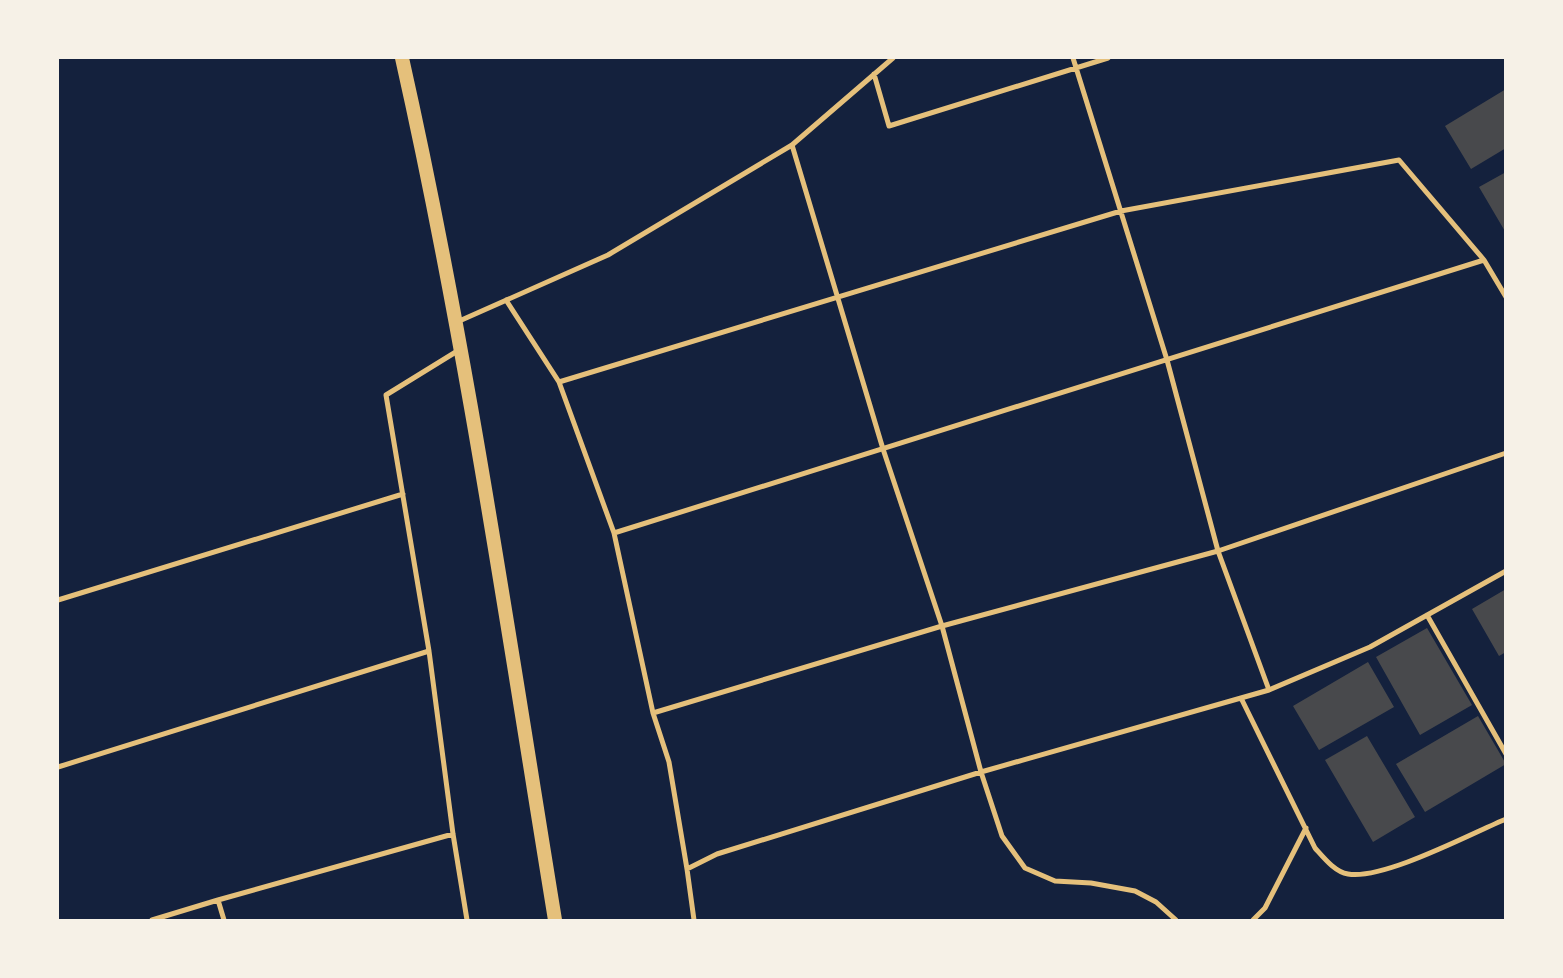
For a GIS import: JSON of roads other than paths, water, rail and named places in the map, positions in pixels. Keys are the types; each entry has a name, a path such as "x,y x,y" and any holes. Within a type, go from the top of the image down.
{"highway":[{"path":"402,58 423,151 462,348 555,920"}],"street":[{"path":"457,322 608,255 792,145 893,58"},
{"path":"1074,58 1167,360 1218,550 1269,690"},
{"path":"874,74 888,126 1108,58"},
{"path":"792,145 883,449 942,626 982,772 1002,836 1026,868 1056,881 1091,883 1135,891 1156,902 1176,920"},
{"path":"558,382 1120,211 1399,160 1484,260 1506,297"},
{"path":"614,533 1484,260"},
{"path":"506,300 558,382 614,533 653,713 669,762 694,920"},
{"path":"462,348 386,395 429,651 453,834 467,920"},
{"path":"653,713 942,626 1218,550 1506,453"},
{"path":"58,600 403,494"},
{"path":"687,869 718,854 982,772 1269,690 1370,646 1506,571"},
{"path":"1427,615 1506,754"},
{"path":"58,768 429,651"},
{"path":"1241,698 1316,848 1329,863 1347,874 1365,873 1395,866 1506,819"},
{"path":"1253,920 1266,908 1306,828"},
{"path":"152,920 453,834"},
{"path":"218,900 224,920"}]}
